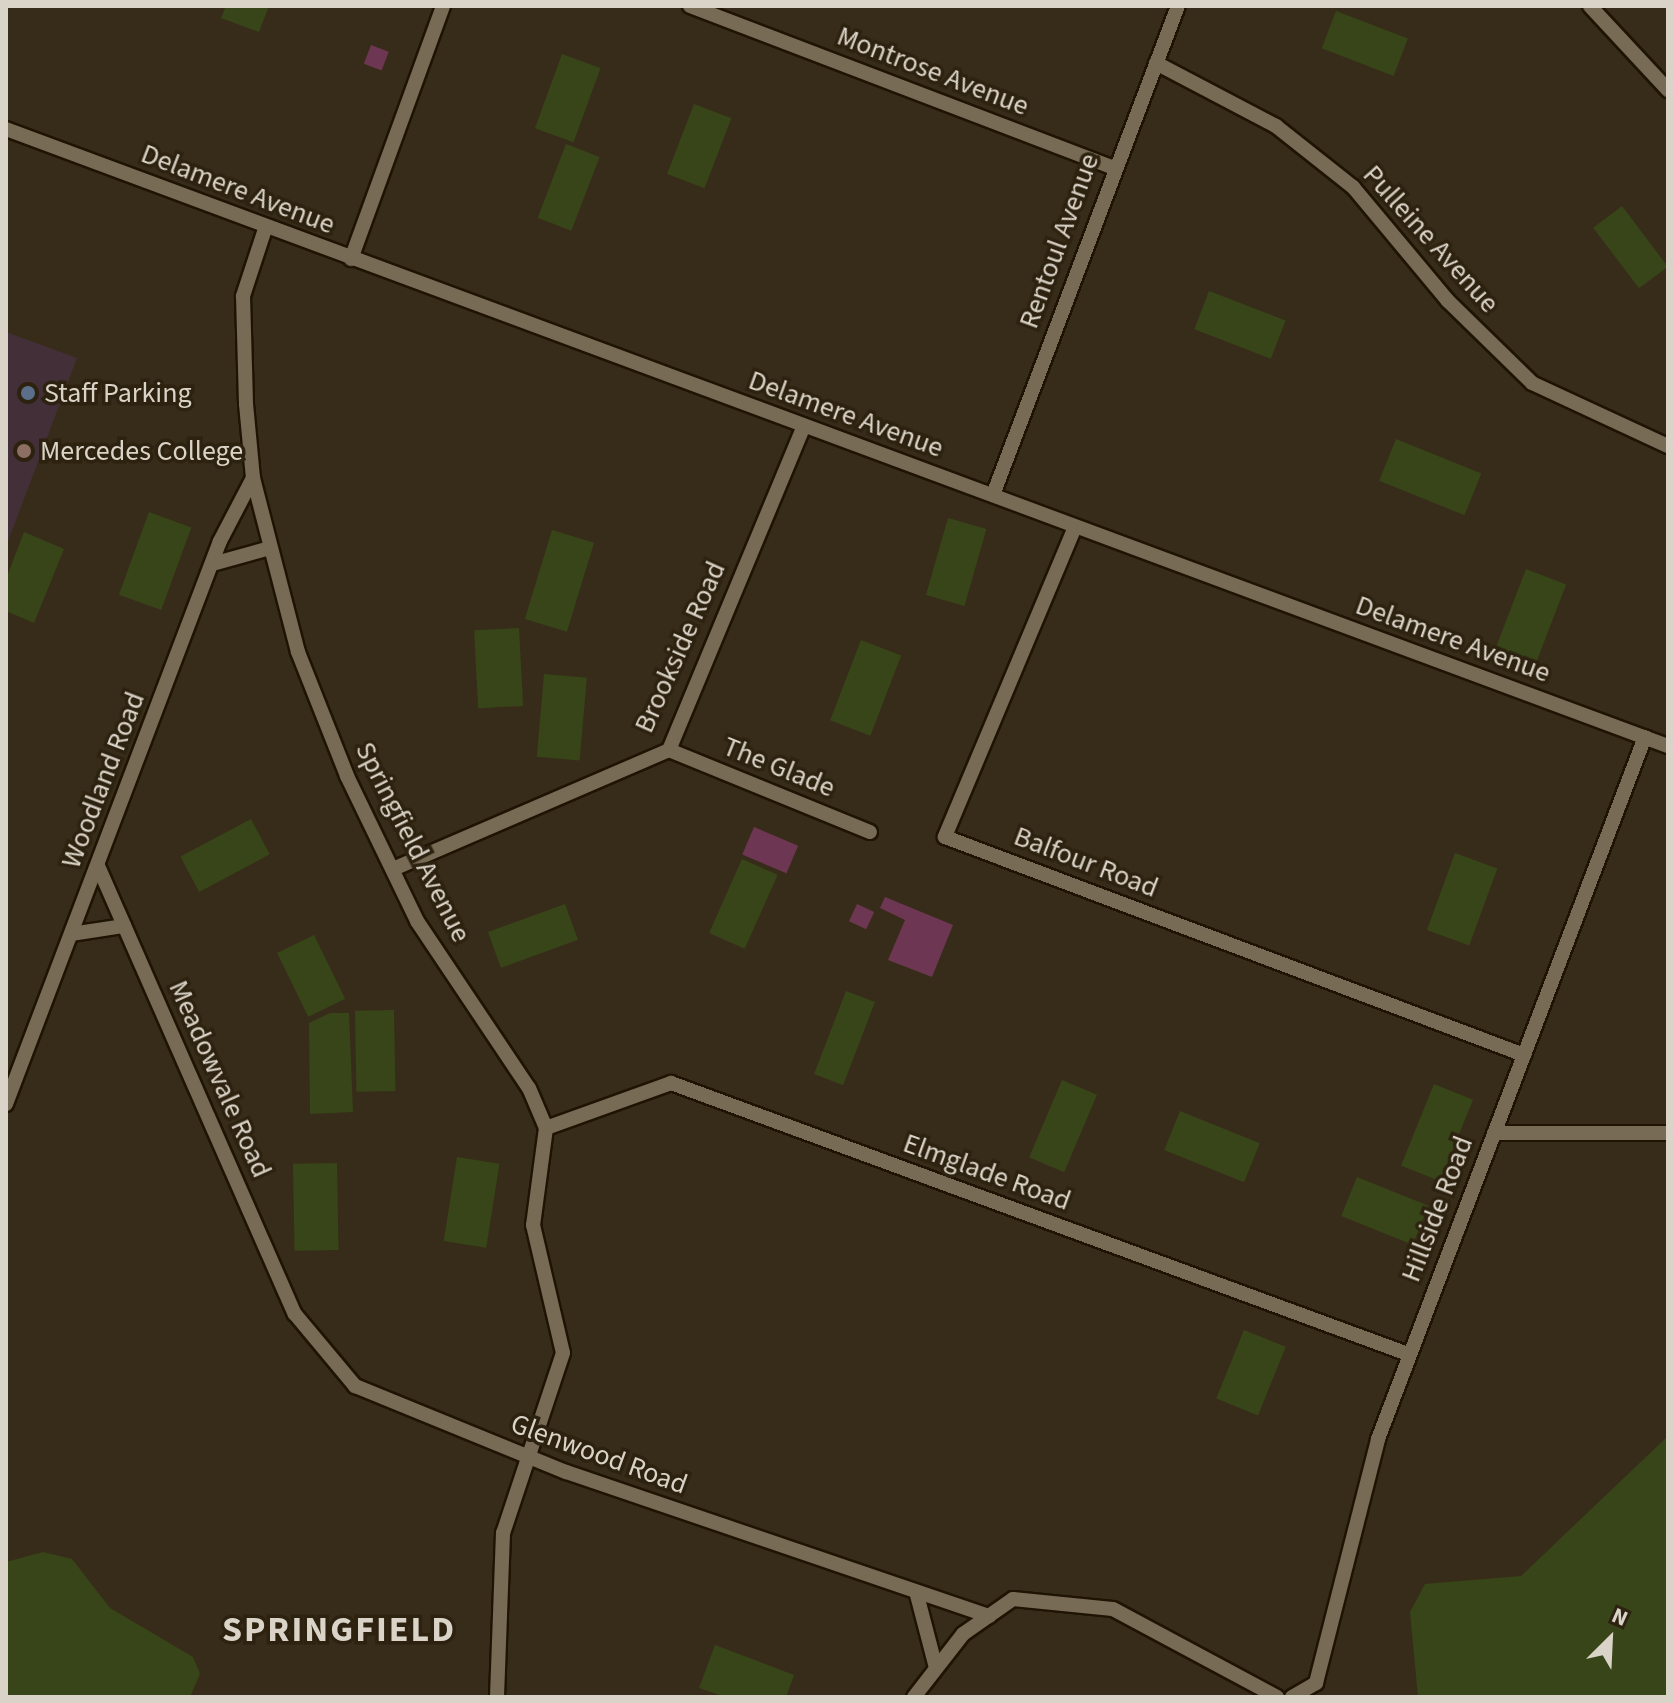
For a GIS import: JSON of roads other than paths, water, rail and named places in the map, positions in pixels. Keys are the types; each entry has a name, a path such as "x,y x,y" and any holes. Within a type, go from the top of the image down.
{"street":[{"path":"351,259 443,6"},
{"name":"Montrose Avenue","path":"690,6 1114,168"},
{"name":"Rentoul Avenue","path":"993,495 1114,168 1178,6"},
{"path":"1590,6 1668,90"},
{"name":"Pulleine Avenue","path":"1156,63 1276,126 1353,187 1448,301 1532,383 1668,446"},
{"name":"Delamere Avenue","path":"6,129 265,229 1645,737 1667,742"},
{"name":"Springfield Avenue","path":"265,229 243,296 253,478 312,692 417,921 529,1088 546,1128"},
{"name":"Brookside Road","path":"393,869 669,750 804,426"},
{"name":"Woodland Road","path":"6,1104 239,497 253,478"},
{"name":"Balfour Road","path":"1075,527 945,837 1524,1055"},
{"path":"216,563 270,548"},
{"name":"Hillside Road","path":"1292,1697 1316,1683 1378,1439 1645,737"},
{"name":"The Glade","path":"669,750 870,832"},
{"name":"Meadowvale Road","path":"98,866 295,1314"},
{"path":"71,934 124,926"},
{"name":"Elmglade Road","path":"546,1128 671,1083 1408,1354"},
{"path":"497,1697 503,1533 524,1455 563,1353 533,1225 546,1128"},
{"path":"1494,1133 1668,1133"},
{"name":"Glenwood Road","path":"295,1314 355,1386 524,1455 917,1595 989,1616"},
{"path":"917,1595 936,1668"},
{"path":"914,1697 963,1634 1013,1599 1113,1609 1277,1697"}],"place":[{"name":"Staff Parking","path":"28,393"},
{"name":"Mercedes College","path":"24,451"}],"district":[{"name":"SPRINGFIELD","path":"339,1630"}]}
